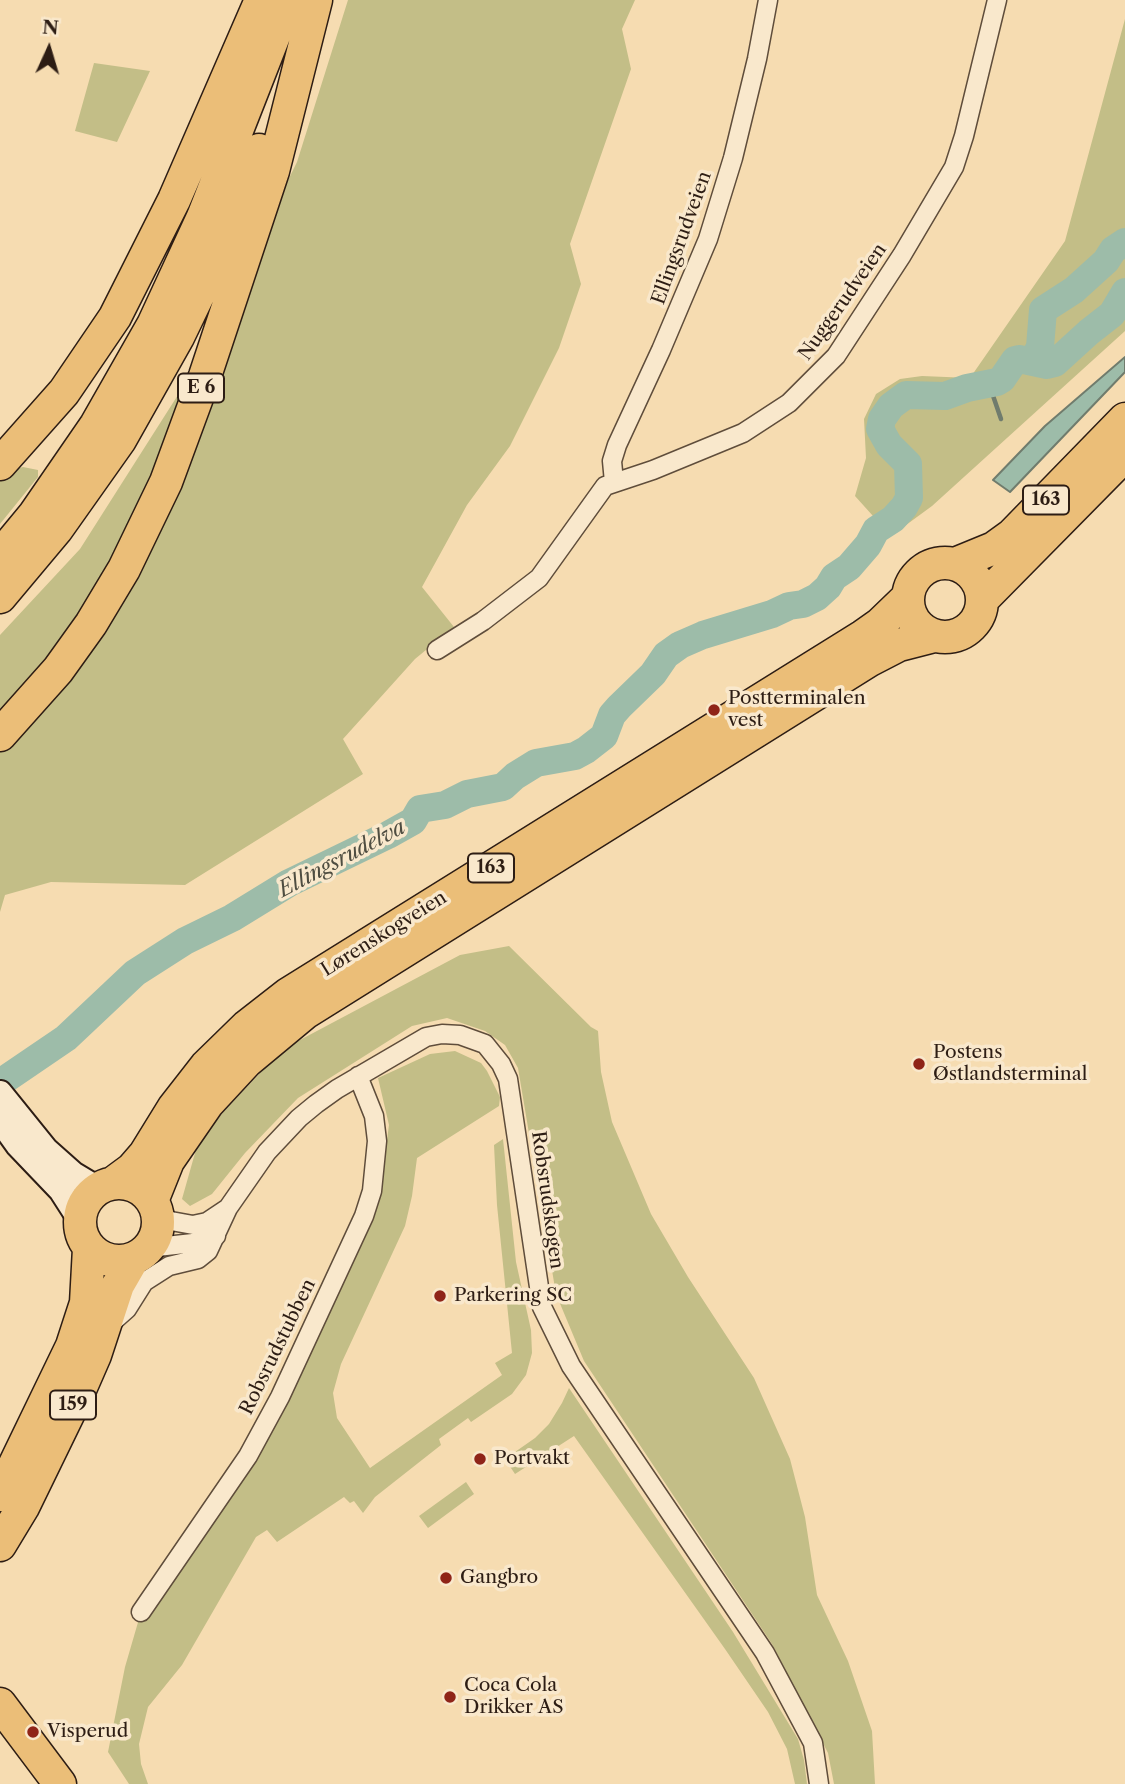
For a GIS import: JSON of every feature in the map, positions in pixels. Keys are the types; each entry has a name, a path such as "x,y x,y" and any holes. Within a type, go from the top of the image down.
{"highway":[{"path":"0,464 64,392 115,317 174,200 261,0"},
{"path":"0,555 34,515 96,425 153,325 203,217 288,0"},
{"name":"E 6","path":"0,597 90,484 120,440 178,337 248,180 316,0"},
{"name":"E 6","path":"0,735 44,687 91,624 124,569 166,482 205,376 273,171 316,0"},
{"name":"163","path":"908,597 910,587 920,572 936,563 955,564 994,548 1012,535 1125,419"},
{"name":"163","path":"934,636 950,637 969,629 981,612 983,599 1125,455"},
{"path":"955,564 972,573 978,580 983,599"},
{"path":"908,597 911,617 934,636"},
{"name":"Lørenskogveien","path":"105,1186 132,1169 145,1154 174,1107 206,1066 247,1026 288,994 863,636 886,619 908,597"},
{"name":"Lørenskogveien","path":"155,1208 169,1161 208,1103 246,1062 305,1013 879,655 900,645 934,636"},
{"path":"79,1218 85,1201 105,1186 135,1186 155,1208"},
{"name":"159","path":"0,1545 23,1507 59,1434 104,1330 118,1285 157,1233 155,1208"},
{"name":"159","path":"0,1495 72,1346 86,1303 89,1248 81,1234 79,1218"},
{"path":"89,1248 110,1261 121,1261 141,1254"},
{"path":"0,1704 60,1784"}],"street":[{"name":"Ellingsrudveien","path":"614,482 612,461 617,445 712,226 733,159 768,0"},
{"name":"Nuggerudveien","path":"437,650 484,621 539,578 605,486 653,470 743,433 789,403 836,356 902,255 954,167 997,0"},
{"name":"Robsrudskogen","path":"104,1330 127,1310 144,1282 169,1266 198,1259 208,1251 228,1208 279,1137 316,1104 426,1037 460,1035 485,1044 508,1079 542,1307 570,1367 765,1653 813,1743 819,1784"},
{"name":"Robsrudstubben","path":"141,1612 248,1456 280,1397 364,1216 372,1191 377,1136 370,1102 358,1076"},
{"path":"0,1093 24,1139 79,1218"},
{"path":"0,1121 61,1164 105,1186"},
{"name":"Robsrudskogen","path":"155,1208 171,1221 193,1225 207,1222 228,1208"},
{"path":"141,1254 216,1236"}],"shaded area":[{"path":"348,0 635,0 622,29 631,69 570,244 581,284 559,348 510,446 467,505 422,587 454,627 415,659 343,739 363,774 185,885 51,882 5,895 0,912 0,635 80,549 197,365 297,162"},
{"path":"1125,19 1125,331 932,506 891,536 855,496 866,458 864,419 876,394 900,379 922,376 970,378 1065,241"},
{"path":"94,63 150,71 117,142 75,131"},
{"path":"1125,357 1125,372 1010,492 993,480 1045,426"},
{"path":"23,467 38,470 38,477 0,524 0,477"},
{"path":"509,946 598,1031 601,1072 612,1122 651,1214 688,1277 754,1378 790,1459 805,1517 817,1595 848,1661 872,1731 875,1784 834,1784 828,1753 772,1644 584,1361 556,1294 518,1068 505,1045 485,1031 447,1018 412,1026 298,1098 245,1153 212,1194 190,1206 182,1199 197,1146 224,1111 283,1049 460,955"},
{"path":"455,1051 481,1063 500,1097 499,1106 417,1158 405,1226 341,1364 333,1393 337,1418 370,1468 502,1375 495,1363 512,1353 497,1205 494,1145 503,1139 516,1262 531,1330 532,1353 526,1375 512,1394 471,1422 468,1418 439,1439 441,1445 375,1497 363,1513 354,1501 350,1503 344,1497 277,1542 267,1530 256,1537 182,1665 148,1707 139,1744 141,1764 148,1784 129,1784 108,1752 125,1667 141,1612 279,1394 382,1177 389,1125 378,1078 430,1054"},
{"path":"569,1388 733,1632 798,1739 807,1784 795,1784 787,1749 768,1712 574,1436 515,1474 505,1459 535,1438 549,1424"},
{"path":"466,1482 474,1494 428,1528 419,1516"}],"waterway":[{"name":"Ellingsrudelva","path":"1033,361 1040,347 1043,310 1074,290 1106,261 1113,250 1125,242"},
{"name":"Ellingsrudelva","path":"0,1083 66,1038 135,973 185,941 232,918 289,883 413,821 420,809 445,805 467,794 503,787 536,763 575,756 586,750 604,736 612,715 619,707 653,674 666,655 680,645 817,597 834,577 849,567 868,545 876,530 893,519 909,498 908,464 889,445 880,429 882,419 891,406 906,395 945,396 997,382 1015,360 1047,365 1055,363 1112,314 1125,292"},
{"path":"989,384 1001,419"}],"place":[{"name":"Postterminalen vest","path":"714,710"},
{"name":"Postens Østlandsterminal","path":"919,1064"},
{"name":"Parkering SC","path":"440,1296"},
{"name":"Portvakt","path":"480,1459"},
{"name":"Gangbro","path":"446,1578"},
{"name":"Coca Cola Drikker AS","path":"450,1697"},
{"name":"Visperud","path":"33,1732"}]}
